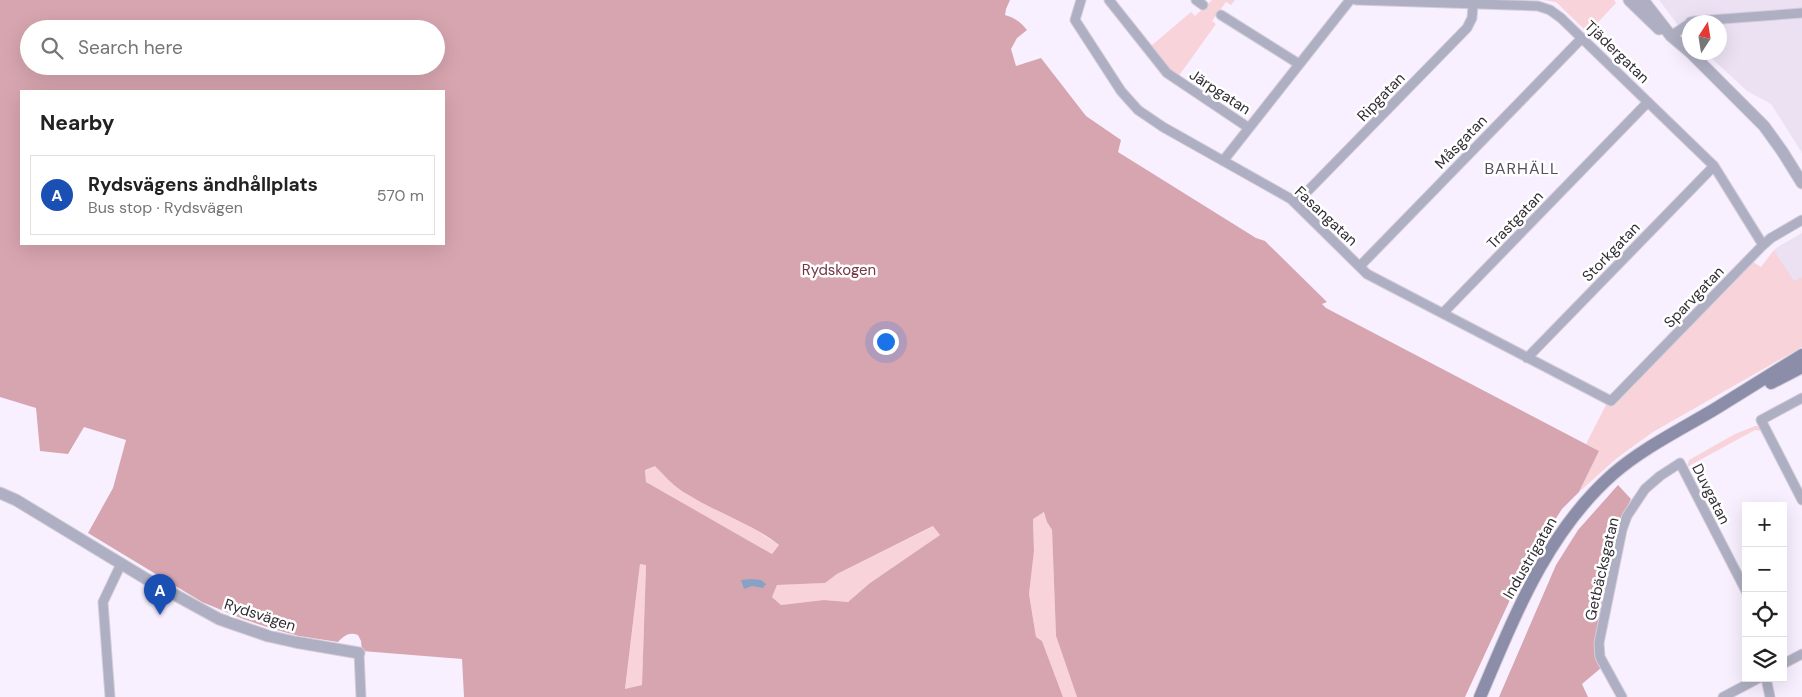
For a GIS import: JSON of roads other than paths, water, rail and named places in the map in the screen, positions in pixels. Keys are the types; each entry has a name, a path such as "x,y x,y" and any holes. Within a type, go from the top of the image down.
{"main road":[{"name":"Industrigatan","path":"1480,697 1534,577 1573,517 1596,492 1624,466 1649,448 1802,355"},
{"name":"Industrigatan","path":"1714,409 1802,367"}],"street":[{"name":"Fasangatan","path":"1081,0 1074,20 1127,98 1150,119 1296,203 1367,274 1612,401"},
{"name":"Järpgatan","path":"1109,0 1160,65 1176,80 1249,128"},
{"name":"Järpgatan","path":"1224,161 1350,0"},
{"name":"Tjädergatan","path":"1356,0 1544,7 1556,13 1714,166 1763,246"},
{"path":"1630,0 1651,23 1682,45"},
{"path":"1643,0 1671,36"},
{"name":"Ripgatan","path":"1296,203 1467,28 1472,18 1473,4"},
{"path":"1727,18 1802,14"},
{"path":"1221,15 1299,64"},
{"path":"1671,36 1682,28"},
{"name":"Måsgatan","path":"1360,266 1582,38"},
{"path":"1698,60 1764,126 1802,183"},
{"name":"Trastgatan","path":"1442,313 1648,102"},
{"name":"Storkgatan","path":"1527,358 1714,166"},
{"name":"Sparvgatan","path":"1612,401 1771,238 1802,220"},
{"path":"1802,398 1761,420 1802,500"},
{"name":"Duvgatan","path":"1680,463 1742,583"},
{"name":"Getbäcksgatan","path":"1622,697 1602,663 1599,649 1622,530 1631,509 1645,488 1680,463"},
{"name":"Rydsvägen","path":"0,493 16,500 199,609 241,628 295,642 359,653 361,697"},
{"path":"110,697 103,602 121,564"},
{"path":"1787,662 1802,654"},
{"path":"1724,697 1751,682"},
{"path":"1767,682 1770,697"}],"water":[{"path":"741,580 761,580 766,584 763,588 752,586 744,589"}],"place":[{"name":"Rydsvägens ändhållplats","path":"160,615"}],"district":[{"name":"BARHÄLL","path":"1522,168"}],"park label":[{"name":"Rydskogen","path":"839,270"}]}
